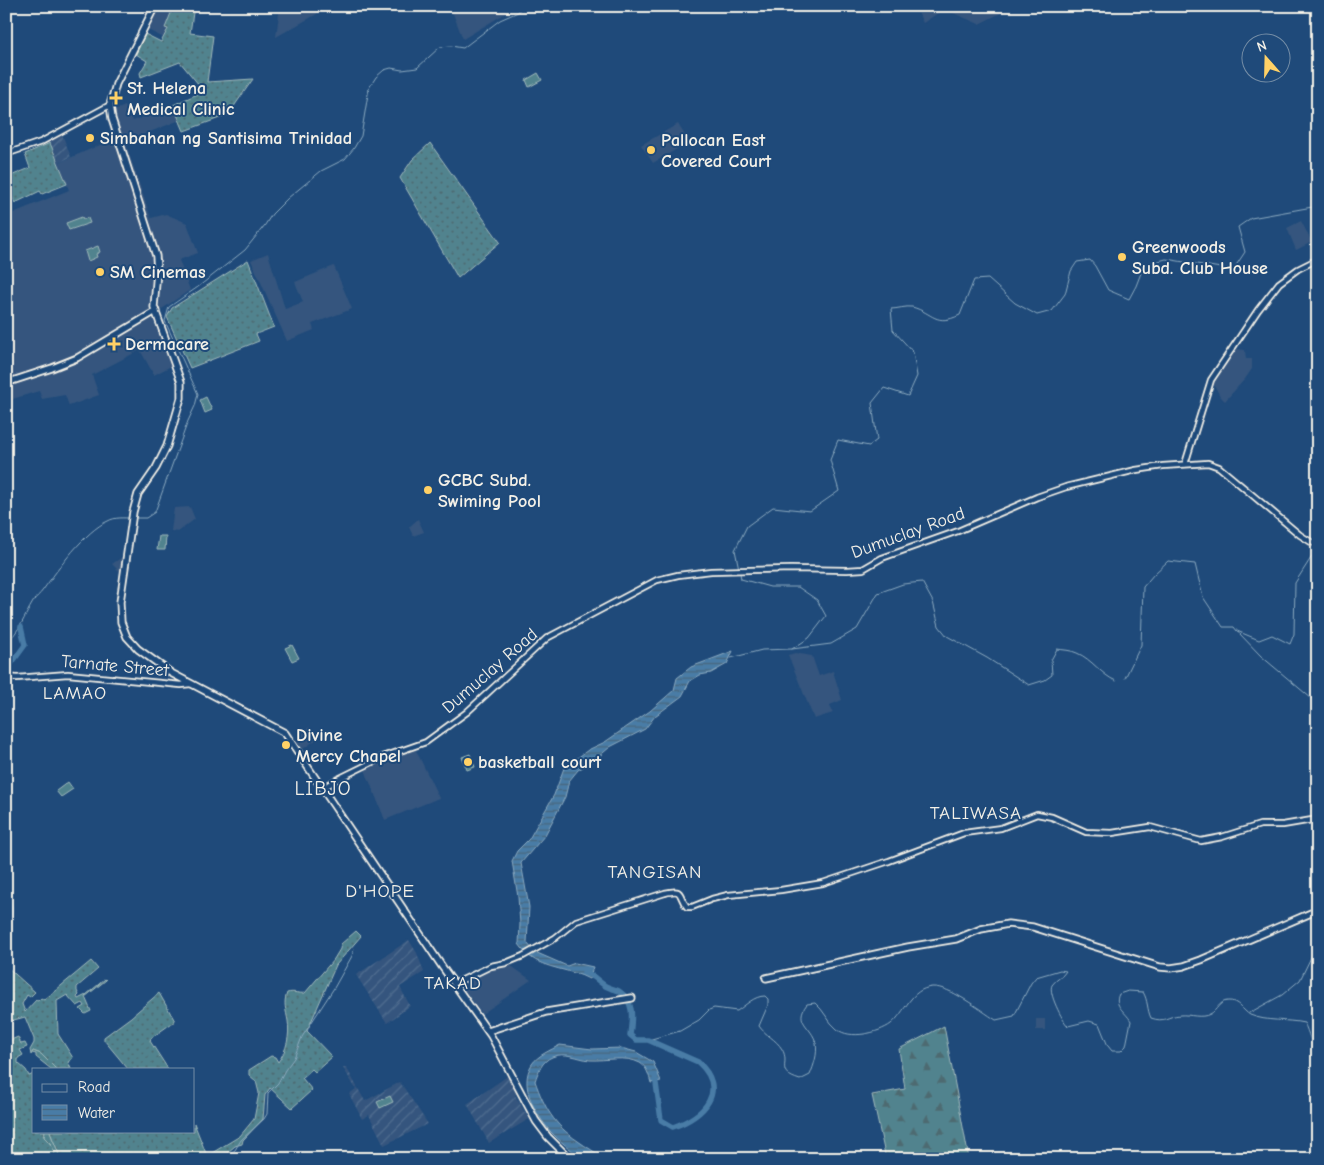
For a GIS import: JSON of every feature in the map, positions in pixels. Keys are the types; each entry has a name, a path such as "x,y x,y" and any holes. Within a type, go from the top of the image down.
{"main road":[{"path":"155,6 116,84 110,105 112,119 156,256 157,271 154,300 156,311 181,382 182,393 167,446 156,468 138,494 133,512 120,602 120,615 124,629 128,637 141,652 164,669 284,734 323,788 488,1032 536,1120 548,1137 570,1159"},
{"path":"6,383 77,358 156,311"},
{"path":"766,978 908,947 956,939 981,930 1008,924 1033,927 1149,964 1171,968 1201,960 1318,910"},
{"path":"488,1032 546,1012 632,998"}],"street":[{"path":"6,9 10,6"},
{"path":"6,154 41,142 110,105"},
{"path":"1185,464 1203,403 1215,374 1258,310 1279,283 1298,269 1318,260"},
{"name":"Dumuclay Road","path":"323,788 382,757 426,742 467,712 548,638 657,580 711,571 847,570 864,568 882,558 958,531 1052,491 1136,470 1185,464 1208,463 1219,467 1300,535 1318,544"},
{"name":"Tarnate Street","path":"6,677 68,674 181,685 191,684"},
{"path":"454,984 491,966 506,963 523,956 552,940 576,921 665,893 679,891 684,904 692,908 712,899 728,895 782,890 824,883 964,833 1001,828 1037,814 1052,817 1086,832 1112,833 1150,827 1201,840 1222,837 1260,825 1283,825 1318,819"}],"shaded area":[{"path":"280,6 318,6 317,14 276,37"},
{"path":"450,6 504,6 506,13 463,39"},
{"path":"915,6 998,6 1001,13 979,24 944,9 923,23"},
{"path":"158,7 171,13 165,27 168,29 164,38 148,30"},
{"path":"173,105 180,120 125,142 151,218 166,214 187,223 198,253 179,260 190,290 159,311 153,319 171,366 154,375 140,350 92,375 99,395 69,406 65,395 42,399 39,391 6,401 6,216 69,190 58,163 114,139 108,113 125,106 133,121"},
{"path":"678,124 689,142 653,163 641,145"},
{"path":"62,134 71,157 58,163 49,140"},
{"path":"1301,221 1312,242 1296,250 1287,228"},
{"path":"268,253 285,309 303,302 295,282 334,266 352,309 312,324 314,330 287,341 251,260"},
{"path":"1237,349 1245,350 1246,359 1252,359 1252,369 1225,401 1213,383"},
{"path":"190,507 195,519 178,532 171,531 174,508"},
{"path":"418,519 424,532 413,536 409,527"},
{"path":"125,555 122,574 112,564"},
{"path":"795,653 812,656 819,676 833,671 842,700 830,705 833,713 814,719 788,655"},
{"path":"309,727 317,739 303,749 296,741"},
{"path":"415,748 439,798 385,820 365,770"},
{"path":"409,940 417,953 424,972 400,987 410,1006 387,1023 356,975"},
{"path":"510,965 531,980 482,1014 459,983 489,969"},
{"path":"1036,1019 1045,1019 1045,1030 1036,1030"},
{"path":"346,1067 365,1101 400,1082 428,1124 384,1145 369,1115 362,1119 349,1094 356,1089 343,1068"},
{"path":"509,1075 518,1092 515,1095 529,1119 489,1143 467,1104"}],"green space":[{"path":"159,6 194,6 190,33 213,36 207,82 253,79 228,115 184,131 173,105 204,91 180,62 141,77 140,73 147,61 136,54 145,34 161,42 168,29 165,28 171,13"},
{"path":"538,73 542,80 529,87 526,80"},
{"path":"50,143 67,184 42,194 40,191 15,203 6,184 6,178 30,168 25,154"},
{"path":"430,143 500,242 458,278 400,178 412,160"},
{"path":"82,217 83,219 88,218 90,223 69,230 66,223"},
{"path":"98,246 100,252 96,254 97,257 88,261 85,251"},
{"path":"248,260 274,327 256,334 259,341 190,368 167,317 172,308"},
{"path":"206,397 212,410 205,413 200,400"},
{"path":"159,536 166,536 165,550 157,550"},
{"path":"292,645 299,658 292,661 285,648"},
{"name":"basketball court","path":"470,754 475,767 467,770 462,757"},
{"path":"68,782 73,789 61,797 56,791"},
{"path":"356,931 361,936 336,965 307,1031 332,1057 315,1072 312,1069 302,1078 312,1090 292,1108 270,1088 265,1095 263,1119 243,1140 242,1144 235,1146 220,1159 60,1159 50,1132 195,1132 195,1126 207,1156 240,1136 254,1119 259,1093 256,1081 249,1075 249,1070 271,1056 275,1057 278,1062 286,1048 289,1032 285,1003 287,993 305,993 334,959 341,944"},
{"path":"91,961 98,969 77,987 78,999 106,980 85,997 91,1011 85,1014 80,1009 85,1006 83,1003 77,1006 67,995 57,1001 58,1034 73,1058 68,1062 71,1068 55,1068 41,1054 33,1051 31,1055 30,1050 34,1039 25,1017 6,1022 6,966 35,992 30,997 27,995 22,1004 25,1012 36,1000 38,1001 41,998 44,1000"},
{"path":"159,993 175,1021 151,1038 150,1041 167,1068 127,1068 104,1040 104,1037"},
{"path":"944,1026 969,1159 886,1159 872,1095 905,1089 899,1049"},
{"path":"18,1037 21,1044 25,1043 27,1047 20,1050 23,1055 18,1058 18,1063 26,1070 29,1076 32,1075 32,1132 44,1132 43,1135 55,1150 56,1159 6,1159 6,1042"},
{"path":"33,1051 41,1054 55,1068 50,1068 36,1057 36,1054 32,1053"},
{"path":"390,1096 393,1102 380,1108 377,1102"},
{"path":"45,1132 50,1132 60,1159 56,1159 52,1145 44,1137"}],"water":[{"path":"733,651 727,664 690,681 682,696 655,716 645,729 610,747 578,770 569,781 565,797 545,835 521,863 529,907 527,943 535,952 567,966 575,963 593,967 589,979 535,960 519,944 518,897 512,861 517,851 529,839 554,795 564,768 588,750 605,742 650,711 674,690 677,678 691,667"},
{"path":"560,1045 592,1049 621,1048 636,1052 653,1062 661,1081 651,1083 644,1067 640,1063 628,1059 590,1060 557,1055 543,1064 535,1081 551,1115 562,1129 604,1159 582,1159 561,1142 539,1116 530,1099 527,1081 528,1072 532,1064 541,1055"}],"waterway":[{"path":"135,518 146,518 155,512 198,394 165,321 169,307 245,250 272,214 288,198 321,171 345,159 361,136 369,88 376,77 384,70 391,68 402,70 417,68 440,47 463,48 500,20 518,12 522,6"},
{"path":"739,569 735,550 747,526 773,507 810,511 839,491 830,460 838,440 869,446 877,440 872,403 884,388 908,396 917,376 913,352 893,330 891,309 912,307 935,318 945,320 952,318 960,315 974,280 988,279 1015,303 1037,315 1052,311 1065,294 1071,271 1077,262 1090,260 1108,290 1129,299 1144,265 1166,259 1233,270 1245,252 1238,227 1251,218 1318,206"},
{"path":"6,643 18,629 35,599 81,542 99,526 111,520 131,518"},
{"path":"1125,678 1141,645 1143,587 1168,561 1195,564 1203,597 1223,627 1234,627 1237,631 1259,640 1272,635 1290,644 1294,634 1295,583 1318,547"},
{"path":"740,573 741,579 770,587 798,587 817,600 826,616 809,638 792,649"},
{"path":"731,658 762,650 792,649 831,644 857,629 878,593 903,584 922,582 933,602 939,626 947,636 987,658 1029,685 1045,680 1052,675 1051,660 1057,649 1072,651 1082,656 1116,681"},
{"path":"6,671 25,645 21,627"},
{"path":"1239,633 1261,656 1318,704"},
{"path":"6,892 10,908 6,923"},
{"path":"1249,1013 1282,995 1300,980 1318,943"},
{"path":"223,1159 235,1150 241,1140 264,1119 267,1114 268,1093 278,1083 294,1058 302,1037 334,988 354,949"},
{"path":"648,1040 680,1031 699,1020 709,1010 714,1008 737,1011 754,999 765,996 768,999 768,1005 759,1026 782,1049 787,1074 800,1080 810,1075 816,1051 814,1037 805,1024 802,1015 807,1004 815,1003 834,1026 842,1032 856,1035 864,1034 891,1024 913,996 932,987 956,994 996,1020 1014,1016 1036,977 1060,970 1066,971 1052,985 1051,989 1062,1018 1068,1026 1089,1021 1099,1024 1112,1051 1121,1051 1126,1046 1131,1021 1120,1008 1118,998 1119,994 1128,991 1143,992 1151,1018 1156,1019 1163,1020 1180,1015 1207,1015 1225,1001 1232,1001 1250,1015 1256,1017 1304,1023 1318,1053"},
{"path":"584,972 606,986 619,991 628,1000 631,1011 630,1035 636,1040 648,1040 698,1062 707,1072 712,1083 709,1101 694,1117 673,1127 661,1120 655,1076"}],"place":[{"name":"St. Helena Medical Clinic","path":"116,98"},
{"name":"Simbahan ng Santisima Trinidad","path":"90,138"},
{"name":"Pallocan East Covered Court","path":"651,150"},
{"name":"Greenwoods Subd. Club House","path":"1122,257"},
{"name":"SM Cinemas","path":"100,272"},
{"name":"Dermacare","path":"114,344"},
{"name":"GCBC Subd. Swiming Pool","path":"428,490"},
{"name":"Divine Mercy Chapel","path":"286,745"},
{"name":"basketball court","path":"468,762"}],"district":[{"name":"LAMAO","path":"75,693"},
{"name":"LIBJO","path":"323,788"},
{"name":"TALIWASA","path":"976,813"},
{"name":"TANGISAN","path":"655,872"},
{"name":"D'HOPE","path":"380,891"},
{"name":"TAKAD","path":"453,983"}]}
